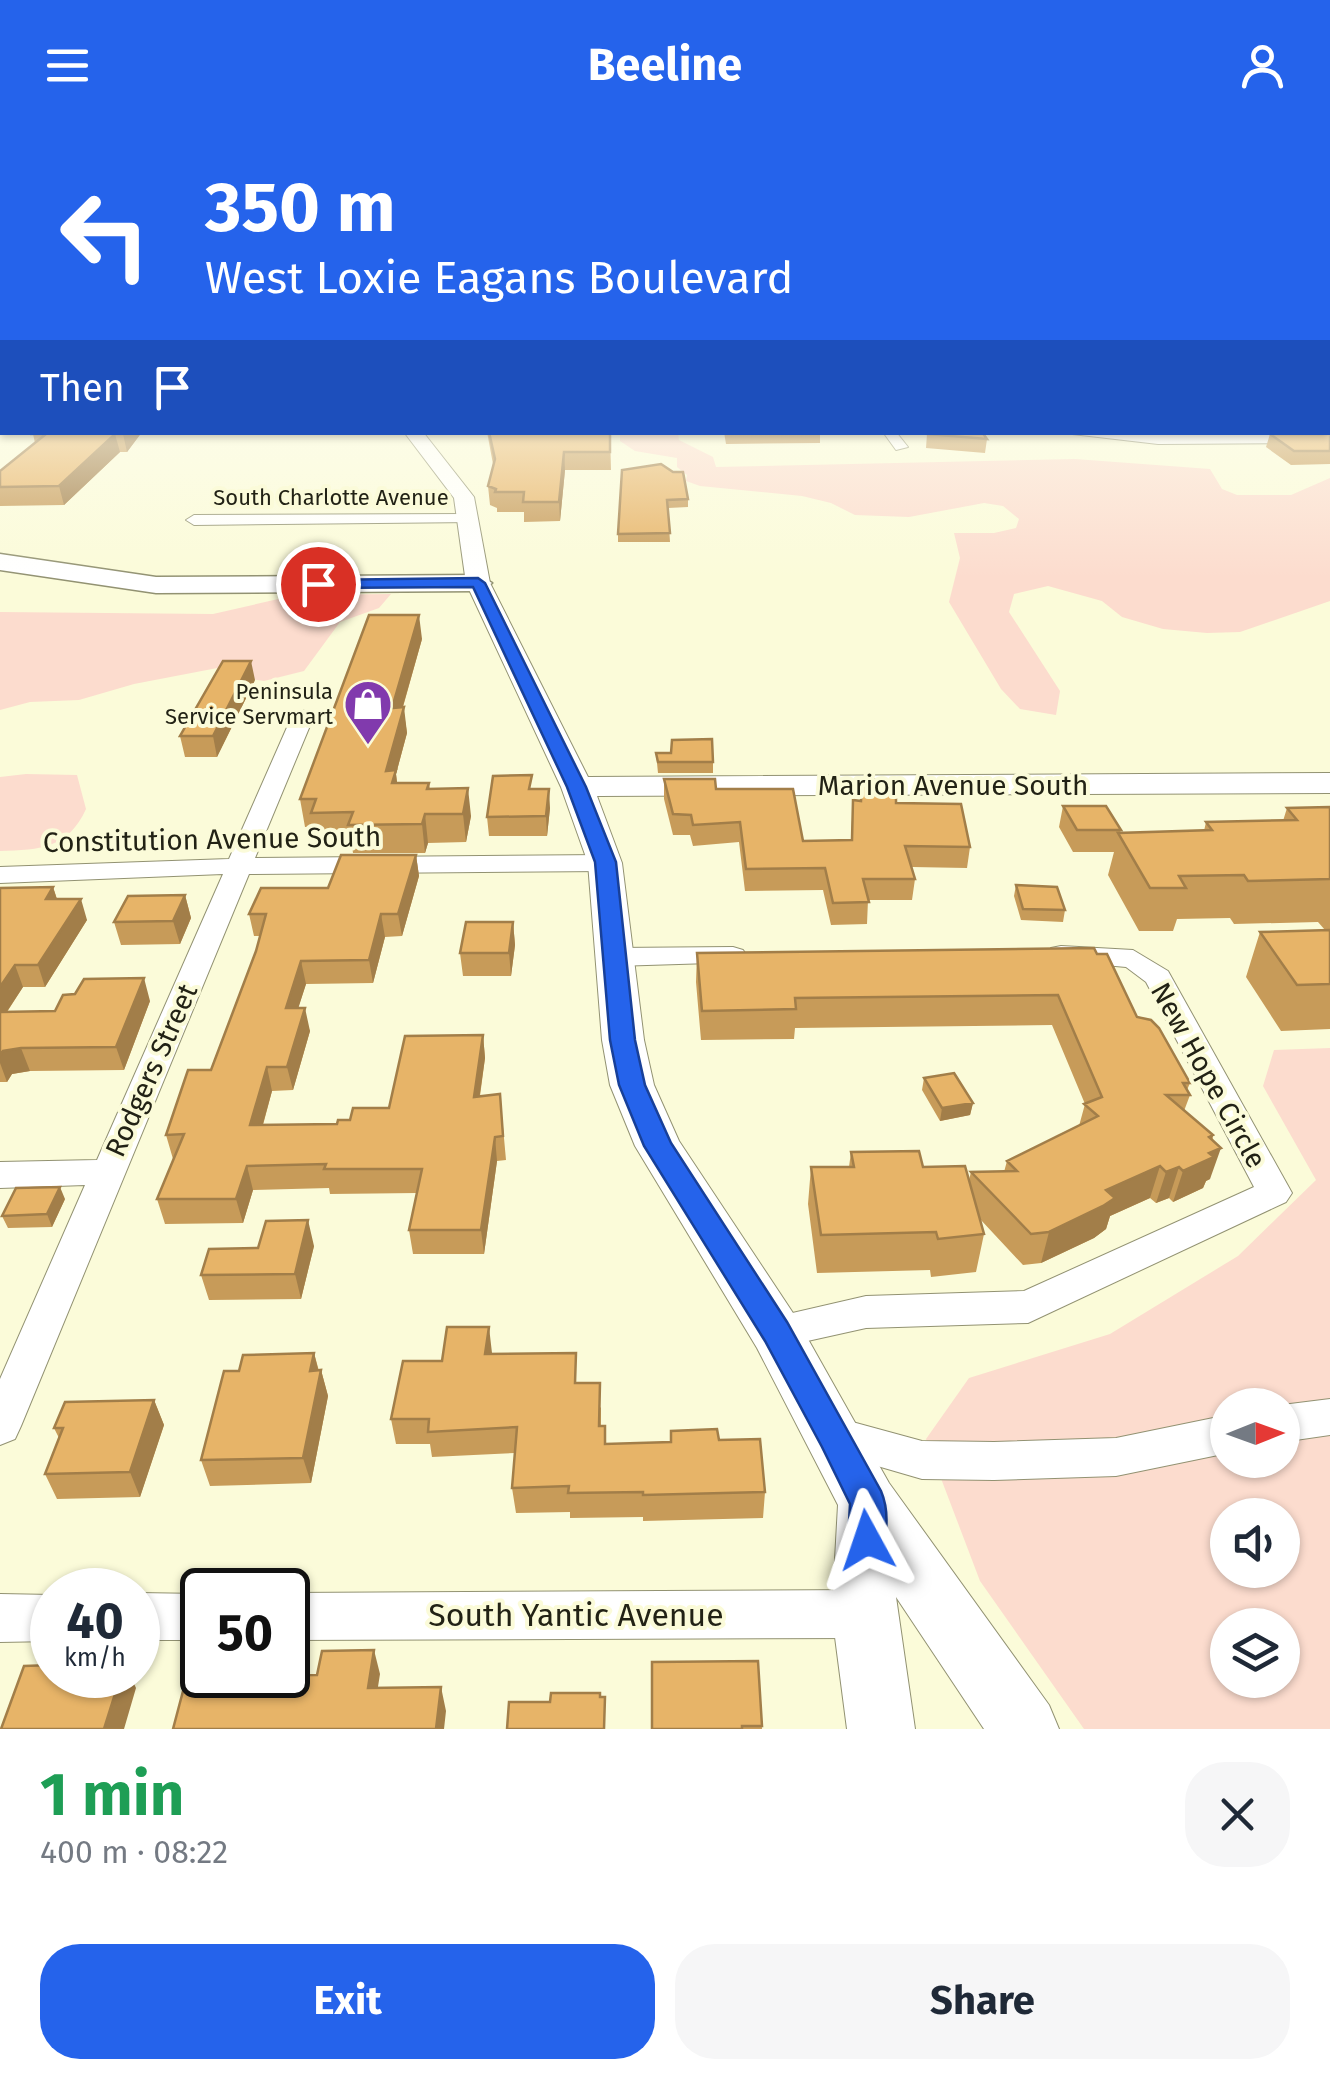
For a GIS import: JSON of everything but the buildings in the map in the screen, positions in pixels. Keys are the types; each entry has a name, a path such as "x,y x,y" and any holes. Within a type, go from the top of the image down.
{"main road":[{"path":"415,435 464,498 478,583 577,787 605,862 623,1040 632,1085 658,1146 776,1332 868,1503 1025,1729"},
{"path":"0,562 28,570 156,585 478,583"},
{"name":"Marion Avenue South","path":"577,787 1330,783"},
{"path":"868,1503 864,1614 881,1729"}],"street":[{"path":"891,435 901,447"},
{"path":"1097,435 1158,440 1330,439"},
{"name":"South Charlotte Avenue","path":"194,520 468,519"},
{"name":"Rodgers Street","path":"0,1426 303,716"},
{"name":"Constitution Avenue South","path":"0,874 236,866 605,862"},
{"name":"New Hope Circle","path":"776,1332 866,1312 1028,1307 1274,1193 1158,977 1133,958 1022,954"},
{"path":"615,957 770,956"},
{"path":"0,1175 106,1172"},
{"path":"1300,1421 1330,1417"},
{"path":"834,1436 922,1460 994,1461 1116,1457 1210,1438"},
{"name":"South Yantic Avenue","path":"310,1617 864,1614"},
{"path":"0,1618 30,1618"}],"shaded area":[{"path":"620,435 678,435 679,440 713,457 716,467 1075,459 1210,469 1222,489 1237,495 1291,495 1330,478 1330,601 1240,632 1207,633 1163,629 1122,617 1102,601 1048,586 1014,594 1009,612 1060,691 1056,715 1020,709 1001,689 949,602 960,558 954,533 994,533 1016,528 1019,519 1003,506 984,503 909,517 855,515 831,503 802,496 700,486 686,481 687,475 677,467 677,458 635,451 620,441"},
{"path":"391,594 379,608 340,622 304,671 264,681 235,677 233,665 134,684 79,700 30,702 0,710 0,612 213,614 296,595"},
{"path":"77,775 86,809 71,832 52,844 0,851 0,777"},
{"path":"1330,1048 1330,1729 1084,1729 980,1581 926,1439 969,1378 1110,1334 1238,1256 1316,1180 1263,1086 1274,1050"}],"place":[{"name":"Peninsula Service Servmart","path":"368,746"}],"route":[{"path":"318,584 478,583 577,787 605,862 623,1040 632,1085 658,1146 776,1332 834,1436 868,1503 867,1540"}]}
